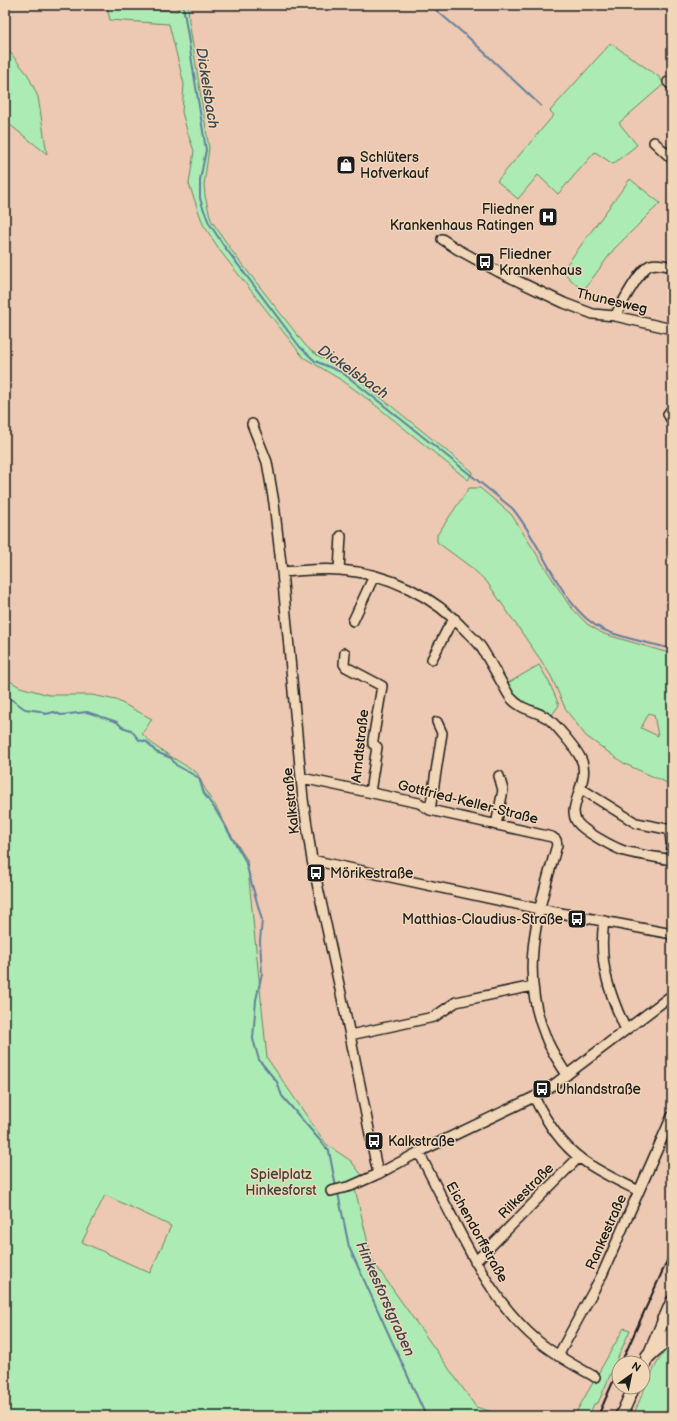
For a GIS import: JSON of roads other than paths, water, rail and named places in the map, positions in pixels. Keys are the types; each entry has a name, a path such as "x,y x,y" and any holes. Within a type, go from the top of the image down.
{"highway":[{"path":"651,1357 672,1334"}],"main road":[{"path":"649,1355 669,1314"},
{"path":"621,1416 630,1395"}],"street":[{"path":"654,142 672,159"},
{"name":"Thunesweg","path":"442,239 499,272 564,304 593,314 615,316 672,329"},
{"path":"615,316 645,268 652,265 663,264 672,267"},
{"path":"672,409 668,414 672,421"},
{"name":"Kalkstraße","path":"252,424 267,462 282,572 305,820 312,860 350,1034 378,1174"},
{"path":"339,570 341,536"},
{"path":"282,572 339,570 374,576 401,585 424,596 455,618 480,646 510,697 522,707 545,716 552,721 580,757 583,765 583,773 574,812 577,823 610,845 624,850 672,860"},
{"path":"353,621 374,576"},
{"path":"432,659 448,628 455,618"},
{"name":"Arndtstraße","path":"345,653 344,664 346,667 382,686 372,740 373,744 377,747 370,792"},
{"path":"430,810 442,733 437,722"},
{"path":"496,825 503,790 499,776"},
{"name":"Gottfried-Keller-Straße","path":"302,778 419,803 430,810 552,837 557,844 539,909"},
{"path":"580,788 636,823 667,829 670,832 672,851"},
{"path":"312,860 539,909 672,934"},
{"path":"539,909 532,946 531,966 533,986 539,1019 544,1035 551,1050 567,1075"},
{"path":"604,921 601,939 605,973 611,996 626,1030"},
{"path":"350,1034 434,1017 456,1002 533,986"},
{"path":"331,1191 351,1186 378,1174 552,1086 672,995"},
{"path":"534,1096 541,1111 551,1126 579,1157 608,1176 639,1190"},
{"name":"Rankestraße","path":"558,1356 602,1275 672,1116"},
{"name":"Eichendorffstraße","path":"419,1152 475,1262 492,1289 512,1314 538,1341 558,1356 595,1377"},
{"name":"Rilkestraße","path":"475,1262 579,1157"}],"waterway":[{"name":"Dickelsbach","path":"183,5 206,150 200,180 200,198 202,205 209,223 224,246 300,347 315,361 341,372 352,380 512,508 523,522 564,592 576,608 589,621 612,633 672,649"},
{"path":"430,5 469,38 541,106"},
{"name":"Hinkesforstgraben","path":"5,695 25,709 40,711 46,714 54,712 61,715 87,712 117,722 122,727 131,730 139,740 147,742 156,752 171,758 176,765 199,778 204,794 215,809 245,860 262,920 260,941 262,973 256,1000 253,1039 259,1060 277,1082 282,1096 329,1151 336,1187"},
{"name":"Hinkesforstgraben","path":"338,1193 349,1247 426,1416"}],"railway":[{"path":"625,1355 672,1250"},
{"path":"598,1416 611,1386"}],"place":[{"name":"Schlüters Hofverkauf","path":"346,165"},
{"name":"Fliedner Krankenhaus Ratingen","path":"548,217"},
{"name":"Fliedner Krankenhaus","path":"485,262"},
{"name":"Mörikestraße","path":"316,873"},
{"name":"Matthias-Claudius-Straße","path":"577,919"},
{"name":"Uhlandstraße","path":"542,1089"},
{"name":"Kalkstraße","path":"374,1141"}],"park label":[{"name":"Spielplatz Hinkesforst","path":"281,1182"}]}
